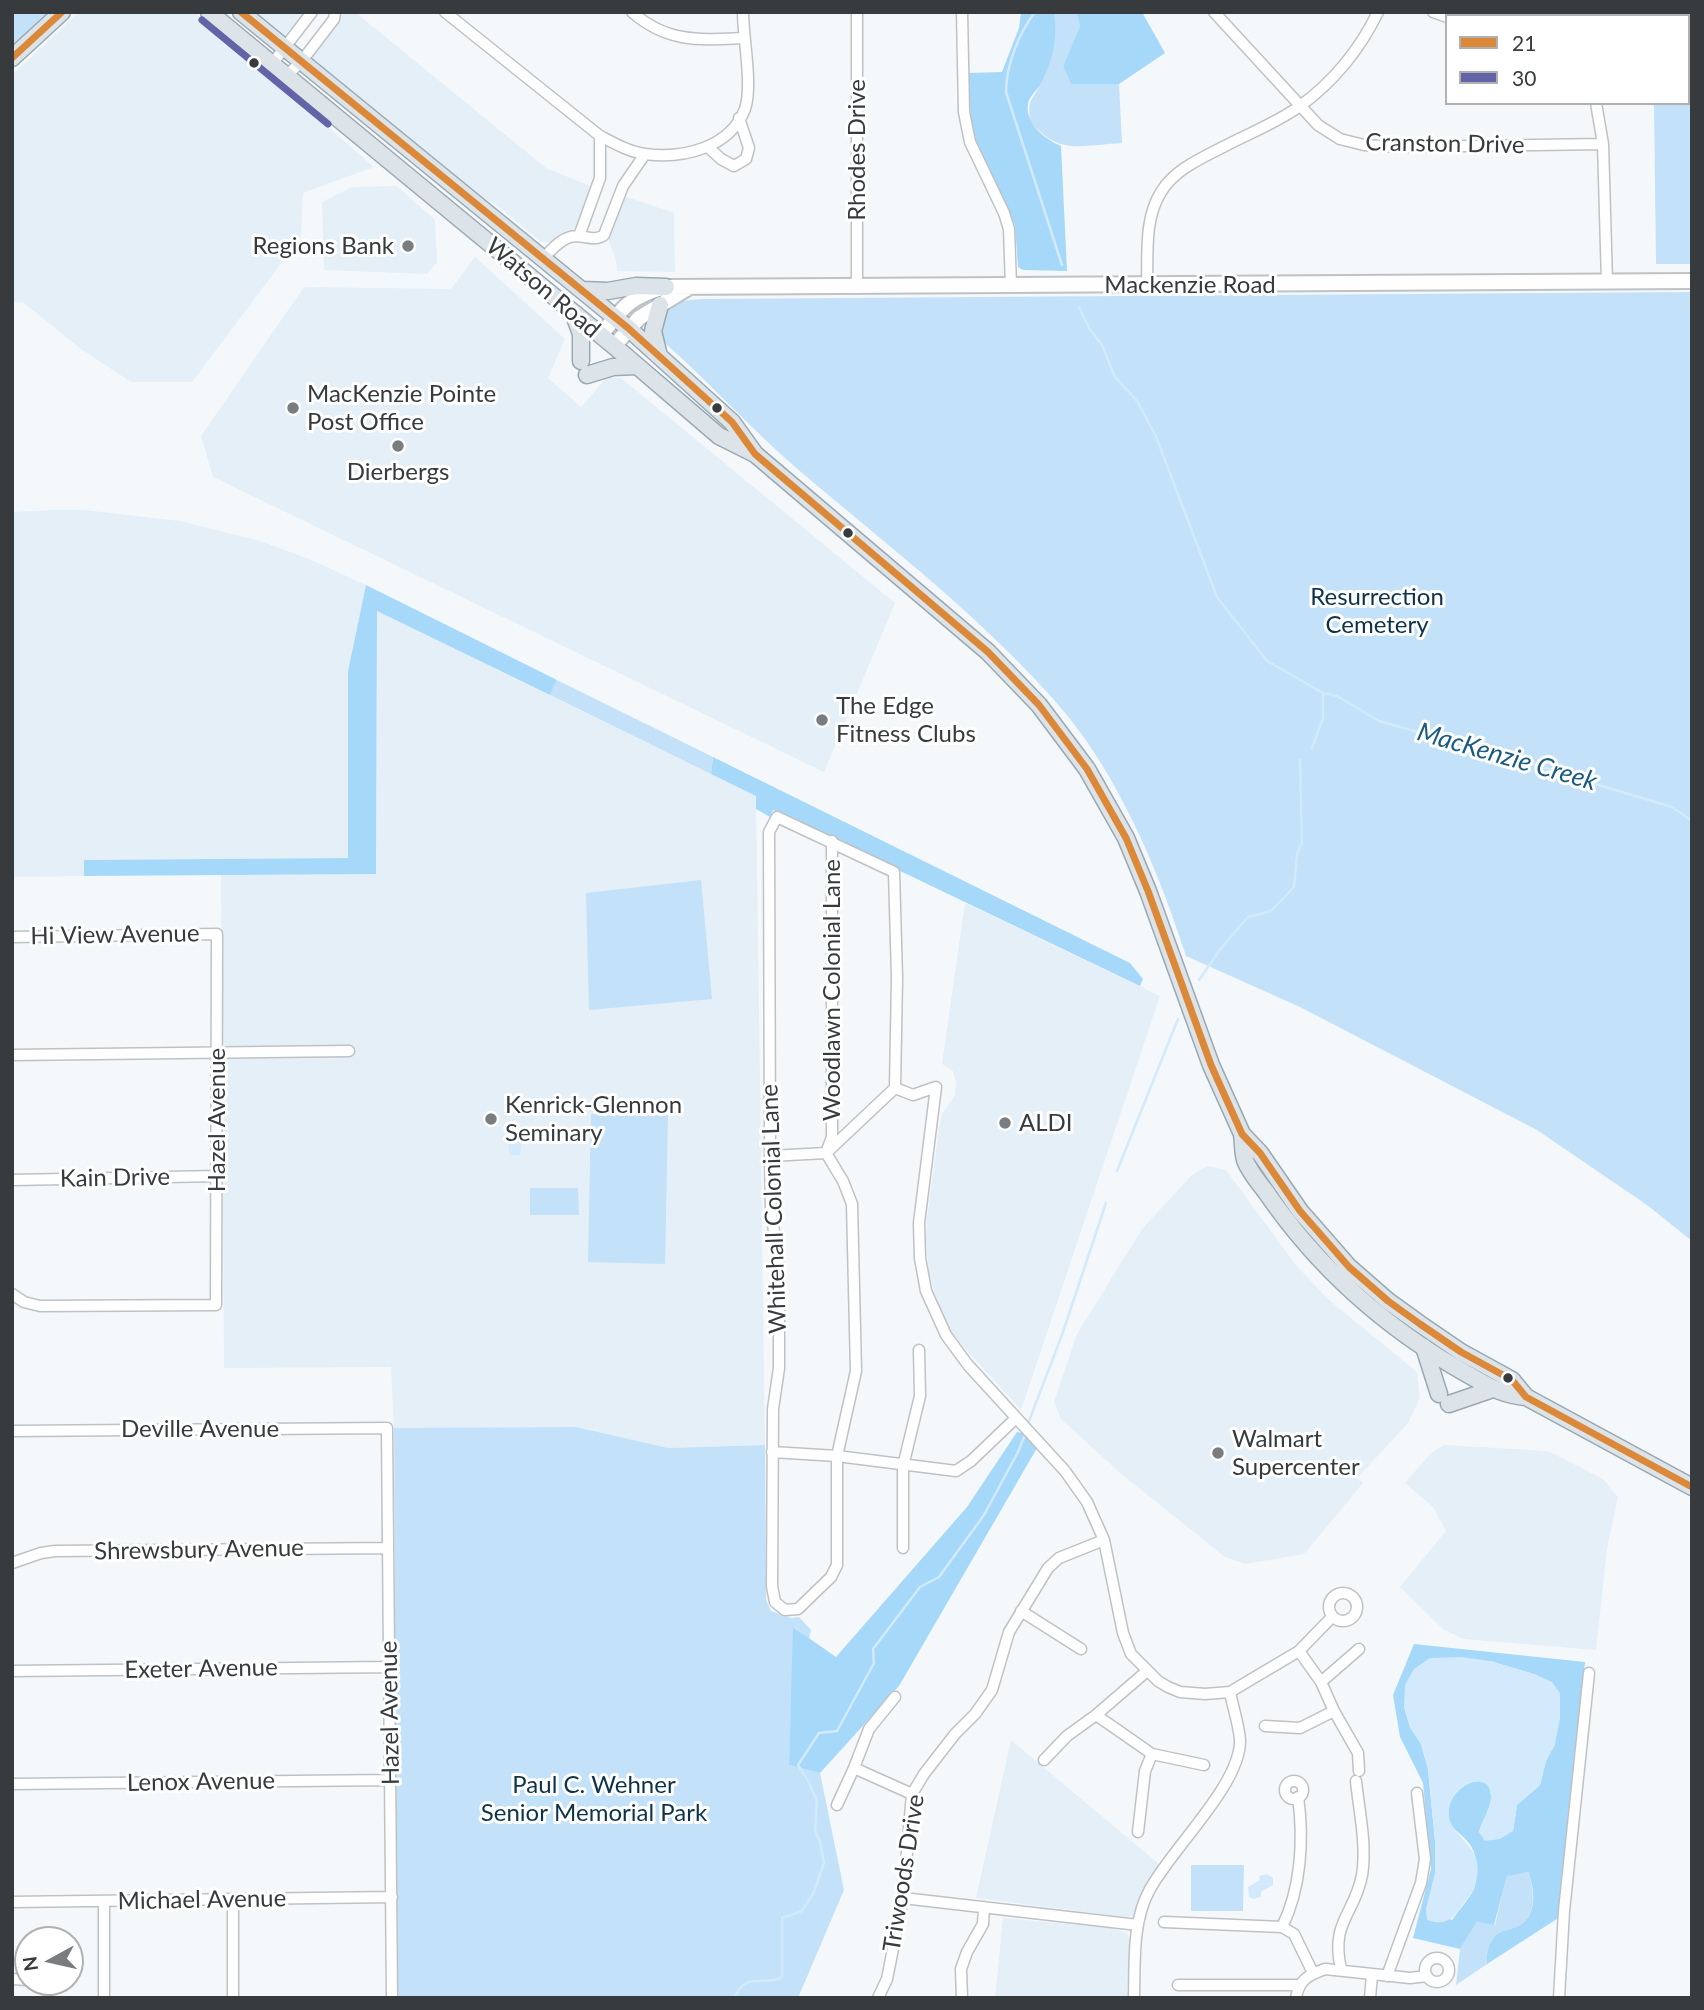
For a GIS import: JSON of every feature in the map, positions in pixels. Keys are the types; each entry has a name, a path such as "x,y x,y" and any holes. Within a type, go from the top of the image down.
{"main road":[{"path":"12,58 62,12"},
{"name":"Watson Road","path":"209,12 601,335 719,436 755,454 988,652 1039,705 1071,746 1112,811 1136,860 1211,1065 1242,1134 1245,1161 1280,1214 1349,1289 1389,1323 1493,1389 1507,1396 1526,1397"},
{"name":"Watson Road","path":"241,12 354,107 411,149 628,328 732,422 755,454"},
{"name":"Mackenzie Road","path":"601,335 637,296 666,288 1692,281"},
{"path":"582,290 608,292 636,286 666,288"},
{"path":"614,346 639,318 689,288"},
{"path":"659,356 653,331 660,305"},
{"path":"573,313 581,334 584,368 636,366"},
{"name":"Watson Road","path":"1242,1134 1260,1153 1308,1222 1349,1267 1388,1301 1461,1352 1512,1380 1526,1397 1692,1486"},
{"path":"1424,1347 1444,1399 1493,1389"}],"street":[{"path":"272,64 312,12"},
{"path":"286,76 301,62 334,19 335,12"},
{"path":"632,12 641,20 668,34 695,41 743,38"},
{"path":"446,13 600,136 645,154 676,154 708,147 729,134 745,108 748,90 743,12"},
{"name":"Rhodes Drive","path":"857,12 857,288"},
{"path":"962,12 964,112 970,142 1009,229 1011,286"},
{"name":"Cranston Drive","path":"1214,12 1299,106 1318,125 1340,139 1364,145 1603,144"},
{"path":"1147,285 1151,215 1160,193 1172,178 1189,165 1299,106 1334,77 1356,50 1378,12"},
{"path":"1596,105 1603,144 1607,282"},
{"path":"708,147 734,166 746,159 748,148 739,118"},
{"path":"579,236 600,178 600,136"},
{"path":"543,258 570,237 595,239 604,235 623,186 645,154"},
{"name":"Woodlawn Colonial Lane","path":"775,1602 785,1610 798,1609 831,1577 837,1566 837,1456 856,1371 852,1204 843,1181 826,1153 832,1137 832,841 777,817"},
{"name":"Whitehall Colonial Lane","path":"775,1602 772,1586 772,1452 773,1409 779,1368 779,1263 771,1212 769,832 777,817"},
{"path":"770,1156 826,1153 895,1088 897,978 894,872 832,841"},
{"name":"Hi View Avenue","path":"12,937 217,934"},
{"name":"Hazel Avenue","path":"12,1294 24,1302 40,1306 216,1305 217,934"},
{"path":"12,1055 349,1051"},
{"path":"895,1088 913,1095 936,1087 919,1223 920,1258 926,1291 946,1335 968,1365 1065,1471 1087,1502 1104,1540 1123,1633 1131,1654 1158,1681 1180,1692 1230,1692 1299,1651 1332,1617"},
{"name":"Kain Drive","path":"12,1180 218,1177"},
{"path":"903,1548 903,1466 920,1396 919,1350"},
{"path":"772,1452 837,1456 956,1471 971,1461 1017,1418"},
{"name":"Hazel Avenue","path":"387,1428 392,1998"},
{"name":"Deville Avenue","path":"12,1431 387,1428"},
{"name":"Triwoods Drive","path":"878,1998 887,1979 903,1898 912,1794 924,1774 992,1690 1009,1632 1048,1568 1059,1558 1104,1540"},
{"name":"Shrewsbury Avenue","path":"12,1563 55,1551 388,1548"},
{"path":"1021,1611 1081,1649"},
{"path":"1321,1682 1359,1649"},
{"path":"1299,1651 1321,1682 1334,1712 1359,1753 1362,1875 1341,1926 1337,1950 1341,1969"},
{"name":"Exeter Avenue","path":"12,1671 389,1667"},
{"path":"1044,1760 1067,1736 1147,1671"},
{"path":"1559,1998 1564,1911 1590,1673"},
{"path":"1134,1998 1138,1926 1147,1894 1233,1769 1240,1741 1230,1692"},
{"path":"837,1805 869,1729 895,1697"},
{"path":"1265,1726 1300,1728 1334,1712"},
{"path":"1096,1715 1152,1754 1203,1765"},
{"path":"1138,1832 1145,1770 1152,1754"},
{"path":"854,1768 912,1794"},
{"name":"Lenox Avenue","path":"12,1784 390,1780"},
{"path":"1387,1976 1421,1883 1425,1859 1417,1793"},
{"path":"1282,1927 1290,1912 1300,1853 1301,1814 1298,1797"},
{"name":"Michael Avenue","path":"12,1902 391,1897"},
{"path":"903,1898 1138,1926"},
{"path":"233,1900 233,1998"},
{"path":"104,1901 104,1998"},
{"path":"962,1998 961,1969 983,1924 984,1907"},
{"path":"1164,1922 1282,1927 1294,1934 1313,1973"},
{"path":"1178,1985 1298,1985 1313,1973 1325,1969 1410,1978 1427,1976"},
{"path":"1370,1998 1372,1975"},
{"path":"1296,1998 1298,1985"}],"shaded area":[{"path":"79,12 194,12 374,167 303,193 301,237 192,382 131,382 81,349 24,303 12,302 12,75"},
{"path":"249,12 307,12 283,38"},
{"path":"339,12 355,12 546,168 590,186 577,227 551,242 541,242 498,206 475,194 310,58"},
{"path":"1021,12 1054,12 1055,39 1052,56 1042,82 1029,100 1028,108 1036,128 1061,146 1067,271 1023,270 1018,267 1015,225 977,143 971,121 968,73 1002,72 1019,28"},
{"path":"1076,12 1142,12 1165,53 1119,84 1071,84 1063,66 1080,26"},
{"path":"397,186 435,220 437,262 427,274 324,270 322,202 352,187"},
{"path":"624,196 674,213 675,272 617,271 608,235"},
{"path":"475,257 565,339 548,378 581,407 607,377 621,378 895,603 824,772 213,477 201,436 304,287 451,289"},
{"path":"84,510 180,521 260,541 309,559 366,585 348,671 348,858 85,860 84,876 12,877 12,512"},
{"path":"366,585 557,680 550,695 377,611 376,874 84,876 84,860 348,858 348,671"},
{"name":"Kenrick-Glennon Seminary","path":"377,611 756,796 765,1445 668,1448 576,1427 394,1428 391,1367 224,1368 221,875 376,874"},
{"path":"713,757 1130,963 1143,979 1140,986 773,810 770,817 756,809 756,796 711,774"},
{"path":"965,903 1160,996 1021,1410 950,1330 937,1301 929,1273 927,1219 939,1129 942,1114 955,1095 953,1071 942,1064"},
{"path":"506,1126 523,1126 520,1155 510,1155"},
{"path":"1207,1166 1226,1170 1295,1264 1329,1300 1417,1372 1420,1398 1408,1423 1357,1478 1363,1483 1304,1554 1245,1564 1225,1557 1119,1472 1061,1419 1054,1402 1077,1334 1142,1229 1192,1175"},
{"path":"1017,1432 1022,1433 1037,1448 899,1686 820,1773 789,1765 793,1627 836,1657 967,1507"},
{"path":"1444,1445 1548,1451 1603,1479 1618,1497 1607,1549 1596,1650 1464,1639 1444,1630 1400,1587 1446,1531 1433,1507 1405,1483 1432,1452"},
{"path":"1414,1644 1585,1662 1560,1917 1487,1964 1488,1948 1494,1937 1518,1926 1529,1916 1533,1894 1528,1872 1507,1876 1494,1925 1477,1922 1460,1949 1413,1938 1431,1869 1423,1783 1400,1737 1393,1695","holes":["1490,1661 1537,1675 1555,1744 1546,1761 1540,1785 1517,1805 1513,1831 1485,1840 1479,1832 1490,1804 1489,1787 1485,1782 1471,1782 1457,1792 1449,1807 1449,1819 1453,1828 1474,1852 1477,1864 1476,1883 1452,1920 1426,1910 1435,1874 1435,1841 1428,1769 1421,1744 1410,1727 1404,1707"]},
{"path":"1462,1657 1490,1661 1552,1682 1560,1693 1560,1719 1555,1744 1546,1761 1540,1785 1517,1805 1513,1831 1500,1839 1485,1841 1479,1831 1491,1800 1486,1784 1468,1784 1453,1797 1449,1811 1450,1822 1471,1848 1478,1872 1474,1888 1459,1910 1449,1920 1437,1922 1427,1920 1426,1909 1435,1874 1435,1841 1428,1769 1421,1744 1410,1727 1404,1707 1405,1685 1414,1669 1430,1658"},
{"path":"1011,1740 1159,1864 1134,1916 976,1898"},
{"path":"1267,1874 1273,1878 1273,1885 1261,1892 1261,1897 1249,1897 1248,1887 1260,1880 1259,1876"},
{"path":"1003,1918 1110,1928 1127,1933 1130,1941 1128,1998 995,1998"}],"green space":[{"path":"12,12 48,12 12,46"},
{"path":"1054,12 1076,12 1080,26 1063,66 1071,84 1119,84 1122,143 1082,146 1061,144 1041,132 1030,121 1030,104 1045,76 1053,49"},
{"path":"1692,12 1692,264 1656,264 1654,105 1690,105 1690,14 1654,14"},
{"name":"Resurrection Cemetery","path":"1692,292 1692,1241 1647,1205 1537,1130 1300,1007 1186,956 1155,870 1130,815 1100,762 1064,712 977,622 783,456 666,344 661,334 663,313 682,301 701,299"},
{"path":"557,680 713,757 711,774 550,695"},
{"path":"701,880 712,999 589,1010 586,893"},
{"path":"591,1114 668,1115 665,1264 588,1262"},
{"path":"530,1188 578,1188 579,1215 530,1215"},
{"name":"Paul C. Wehner Senior Memorial Park","path":"576,1427 668,1448 765,1445 766,1600 771,1611 791,1618 799,1617 811,1630 809,1639 794,1627 789,1765 820,1773 844,1890 798,1998 397,1998 394,1428"},
{"path":"1191,1865 1244,1865 1243,1911 1191,1911"},
{"path":"1528,1872 1533,1894 1529,1915 1518,1926 1497,1934 1488,1948 1487,1964 1456,1985 1460,1949 1477,1922 1495,1925 1507,1875"}],"waterway":[{"name":"MacKenzie Creek","path":"1035,12 1015,50 1008,71 1006,92 1062,265"},
{"path":"1079,307 1089,328 1102,345 1115,377 1137,401 1155,434 1217,597 1267,661 1323,693 1337,696 1379,721 1492,749 1559,773 1672,807 1692,821"},
{"path":"1312,748 1323,718 1323,693"},
{"path":"1199,980 1222,947 1248,917 1271,911 1294,887 1297,854 1302,843 1300,760"},
{"path":"1117,1171 1178,1019"},
{"path":"1029,1421 1062,1335 1106,1203"},
{"path":"735,1998 744,1984 782,1977 782,1918 802,1911 814,1892 824,1863 815,1830 817,1802 798,1765 819,1733 837,1731 874,1663 873,1649 920,1587 939,1577 984,1515 1024,1437"}],"transit line":[{"name":"21","path":"12,58 62,12"},
{"name":"21","path":"241,12 628,328 732,422 755,454 988,652 1039,705 1087,769 1126,838 1211,1065 1242,1134 1260,1153 1300,1211 1349,1267 1420,1324 1461,1352 1512,1380 1526,1397 1692,1487"},
{"name":"30","path":"202,20 328,124"}],"place":[{"name":"Regions Bank","path":"408,246"},
{"name":"MacKenzie Pointe Post Office","path":"293,408"},
{"name":"Dierbergs","path":"398,446"},
{"name":"The Edge Fitness Clubs","path":"822,720"},
{"name":"Kenrick-Glennon Seminary","path":"491,1119"},
{"name":"ALDI","path":"1005,1123"},
{"name":"Walmart Supercenter","path":"1218,1453"}]}
